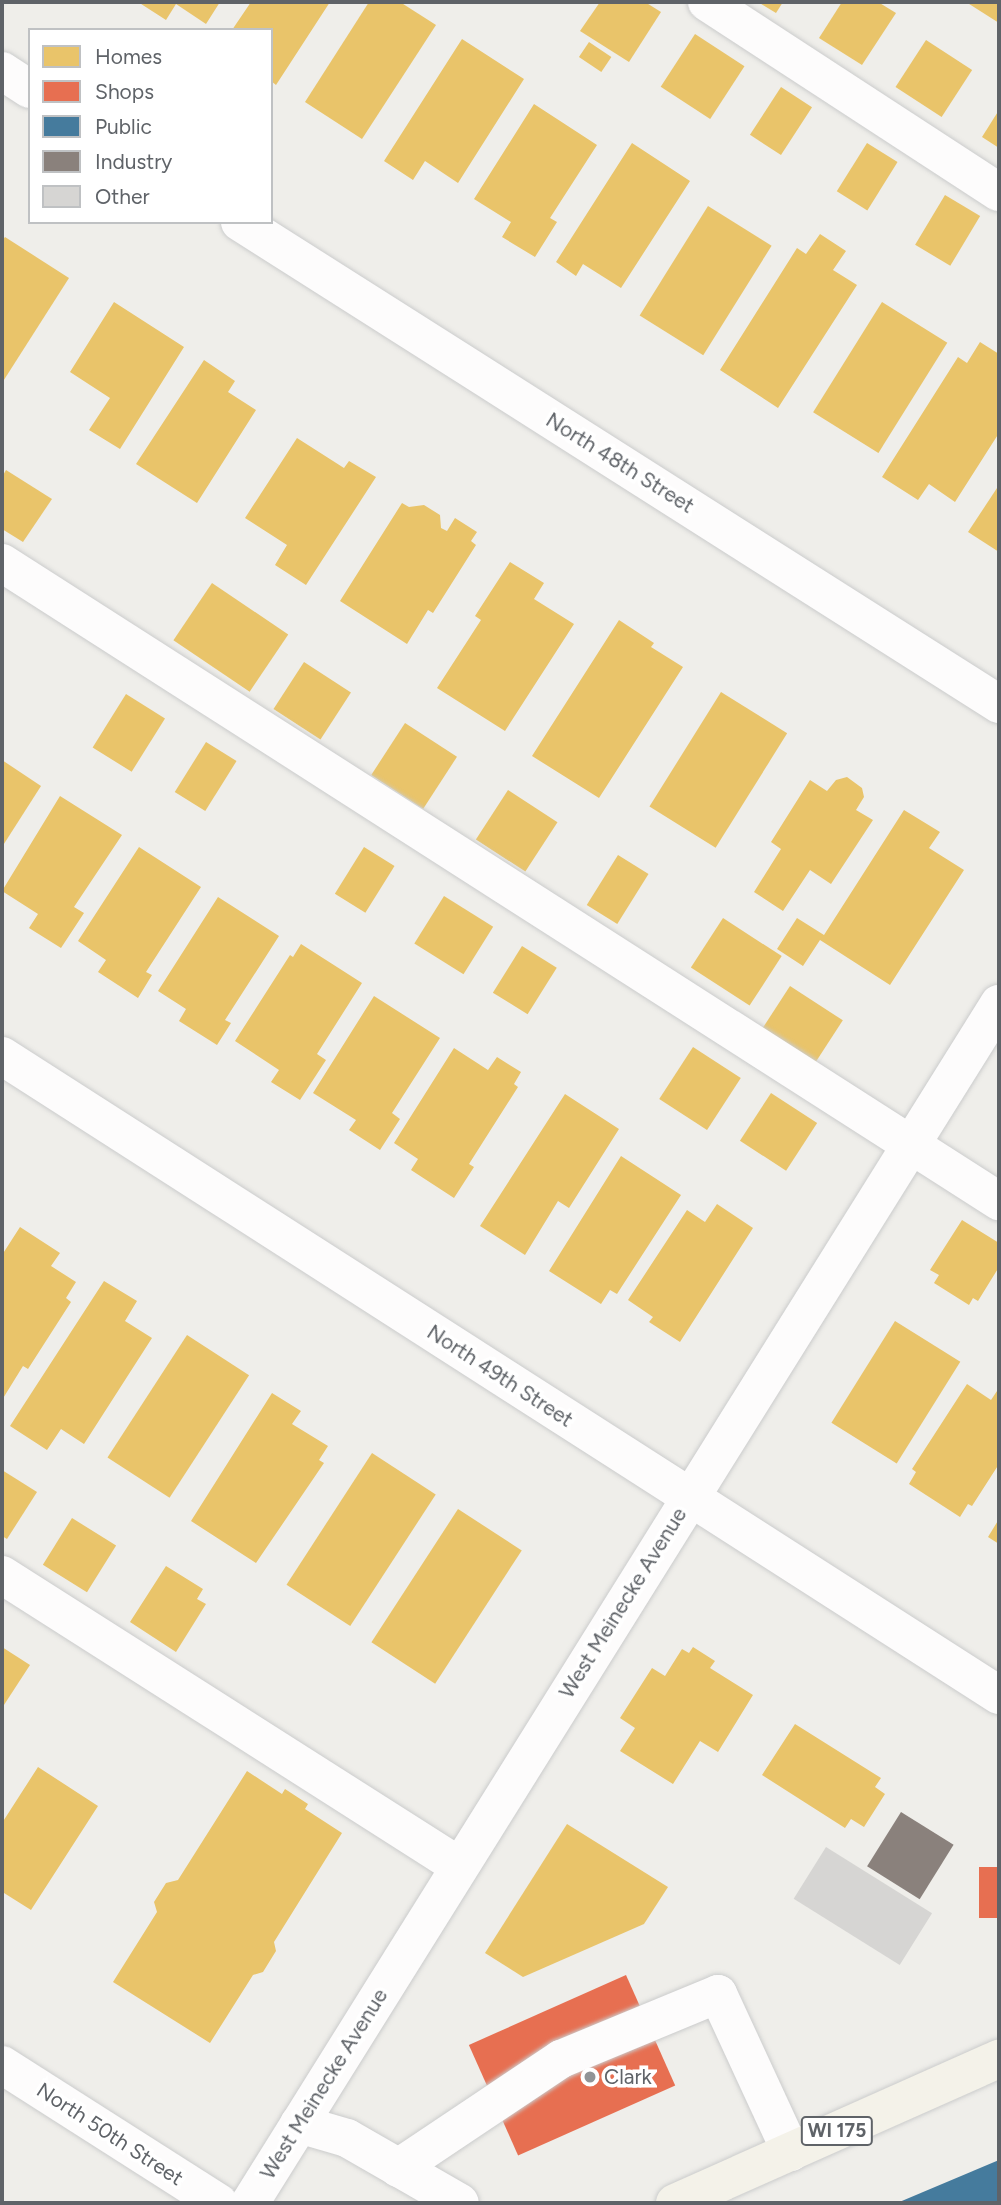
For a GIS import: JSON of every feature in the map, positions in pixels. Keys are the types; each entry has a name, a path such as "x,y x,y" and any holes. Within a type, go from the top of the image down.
{"main road":[{"name":"WI 175","path":"676,2203 999,2059"}],"street":[{"path":"707,2 999,192"},
{"path":"2,71 28,88"},
{"name":"North 48th Street","path":"243,224 999,704"},
{"path":"2,563 999,1201"},
{"name":"West Meinecke Avenue","path":"250,2203 999,1004"},
{"name":"North 49th Street","path":"2,1056 999,1695"},
{"path":"2,1575 459,1867"},
{"path":"398,2168 561,2059 718,1994 791,2152"},
{"name":"North 50th Street","path":"2,2064 219,2203"},
{"path":"299,2124 347,2138 460,2203"}],"building: Homes":[{"path":"138,2 220,2 206,24 176,4 166,20"},
{"path":"251,2 330,2 276,85 273,83 273,28 233,28"},
{"path":"369,2 400,2 436,25 362,139 305,102"},
{"path":"600,2 645,2 661,12 629,62 580,31"},
{"path":"758,2 783,2 776,13"},
{"path":"842,2 878,2 896,13 862,65 819,38"},
{"path":"966,2 999,2 999,23"},
{"path":"695,34 744,66 710,119 661,87"},
{"path":"462,39 524,79 458,183 425,161 413,180 384,161"},
{"path":"926,40 972,70 942,117 896,87"},
{"path":"589,42 611,57 601,72 579,57"},
{"path":"781,87 812,107 781,155 750,135"},
{"path":"534,104 597,145 550,218 557,222 535,257 502,237 511,222 474,199"},
{"path":"999,110 999,148 982,137"},
{"path":"632,143 690,181 621,288 583,264 576,276 556,262"},
{"path":"867,143 898,162 867,210 837,191"},
{"path":"945,195 980,216 950,266 915,245"},
{"path":"708,206 772,246 703,355 640,315"},
{"path":"820,234 846,251 833,270 857,285 778,408 720,370 797,248 806,254"},
{"path":"5,237 69,278 2,383 2,241"},
{"path":"114,302 184,347 120,449 89,430 110,398 70,372"},
{"path":"882,302 947,343 878,453 813,412"},
{"path":"980,342 999,354 999,433 955,502 929,484 918,500 882,477 958,357 967,363"},
{"path":"204,360 235,381 228,392 256,410 197,503 136,464"},
{"path":"297,438 344,468 349,461 376,477 306,585 275,565 287,545 245,518"},
{"path":"6,470 52,499 23,542 2,529 2,477"},
{"path":"999,485 999,552 968,532"},
{"path":"402,503 409,507 424,505 440,515 441,528 447,531 455,518 477,532 471,541 476,545 433,613 428,610 407,644 340,601"},
{"path":"510,562 544,583 534,599 574,624 505,731 437,688 481,620 475,616"},
{"path":"212,583 288,634 250,692 173,640"},
{"path":"619,620 654,643 651,647 683,667 599,798 532,756"},
{"path":"304,662 351,692 320,739 274,709"},
{"path":"721,692 787,733 716,848 649,806"},
{"path":"126,694 165,718 132,772 93,747"},
{"path":"405,723 457,757 423,809 371,775"},
{"path":"206,742 237,761 205,811 175,792"},
{"path":"2,760 41,786 2,847"},
{"path":"847,777 862,788 864,797 856,810 873,820 831,884 810,870 783,911 754,892 781,849 771,842 810,780 827,791 836,780"},
{"path":"508,790 557,822 525,872 476,839"},
{"path":"60,796 122,835 74,907 84,913 61,948 29,928 38,914 2,891"},
{"path":"904,810 940,832 929,848 964,870 890,985 820,940 803,966 777,949 797,918 824,935"},
{"path":"139,847 201,887 146,972 152,975 138,998 98,972 106,960 78,941"},
{"path":"364,847 395,866 365,913 335,894"},
{"path":"618,855 649,874 617,924 587,905"},
{"path":"444,896 493,927 464,974 414,943"},
{"path":"218,897 279,936 225,1020 231,1023 217,1045 179,1021 186,1009 158,991"},
{"path":"723,918 782,956 750,1006 691,967"},
{"path":"301,944 362,983 317,1054 326,1060 300,1100 271,1082 279,1070 235,1041 290,955 293,957"},
{"path":"522,946 557,968 528,1014 493,993"},
{"path":"790,986 843,1020 815,1063 762,1029"},
{"path":"374,996 440,1038 392,1113 400,1119 380,1150 349,1130 356,1120 313,1093"},
{"path":"693,1047 741,1078 707,1130 659,1099"},
{"path":"454,1048 488,1070 497,1057 521,1072 514,1084 518,1087 469,1164 474,1167 454,1198 411,1170 418,1159 394,1143"},
{"path":"771,1093 817,1123 786,1171 740,1141"},
{"path":"565,1094 619,1129 569,1208 558,1201 525,1255 480,1226"},
{"path":"621,1156 681,1195 617,1294 610,1290 601,1304 549,1271"},
{"path":"717,1204 753,1228 680,1342 649,1322 653,1317 628,1300 687,1210 705,1222"},
{"path":"962,1220 999,1243 999,1267 978,1301 973,1298 969,1305 934,1283 939,1275 930,1270"},
{"path":"20,1227 60,1253 51,1266 76,1282 66,1298 71,1302 28,1369 23,1366 2,1400 2,1255"},
{"path":"104,1281 137,1301 125,1321 152,1338 84,1444 61,1429 47,1450 10,1426"},
{"path":"895,1321 960,1362 897,1464 831,1423"},
{"path":"187,1335 249,1375 170,1498 107,1457"},
{"path":"967,1384 991,1400 999,1388 999,1464 972,1506 968,1504 960,1517 909,1484 916,1472 912,1469"},
{"path":"272,1393 301,1411 292,1424 328,1446 319,1460 324,1463 256,1563 191,1521"},
{"path":"372,1453 436,1494 350,1626 286,1585"},
{"path":"2,1470 37,1492 7,1539 2,1536"},
{"path":"458,1509 522,1550 435,1684 371,1642"},
{"path":"72,1518 116,1546 87,1592 43,1565"},
{"path":"999,1519 999,1544 988,1537"},
{"path":"166,1566 203,1589 197,1599 206,1604 176,1652 130,1622"},
{"path":"2,1647 30,1665 2,1708"},
{"path":"693,1647 715,1661 710,1668 753,1695 718,1752 700,1741 673,1784 620,1751 635,1728 620,1718 652,1668 665,1676 682,1649 689,1653"},
{"path":"795,1724 881,1778 875,1787 885,1794 864,1827 851,1819 845,1828 762,1775"},
{"path":"38,1767 98,1806 31,1910 4,1893 2,1896 2,1823"},
{"path":"247,1771 282,1794 285,1789 308,1804 305,1809 342,1833 274,1942 276,1951 263,1972 253,1975 210,2043 113,1982 157,1912 154,1902 166,1883 178,1880"},
{"path":"567,1824 668,1887 644,1924 523,1977 485,1953"}],"building: Shops":[{"path":"979,1867 999,1867 999,1918 979,1918"},
{"path":"626,1975 675,2086 518,2155 469,2045"}],"building: Public":[{"path":"999,2160 999,2203 897,2203"}],"building: Industry":[{"path":"901,1812 954,1845 920,1899 867,1866"}],"building: Other":[{"path":"826,1847 932,1913 900,1965 794,1899"}],"place":[{"name":"Clark","path":"590,2077"}]}
